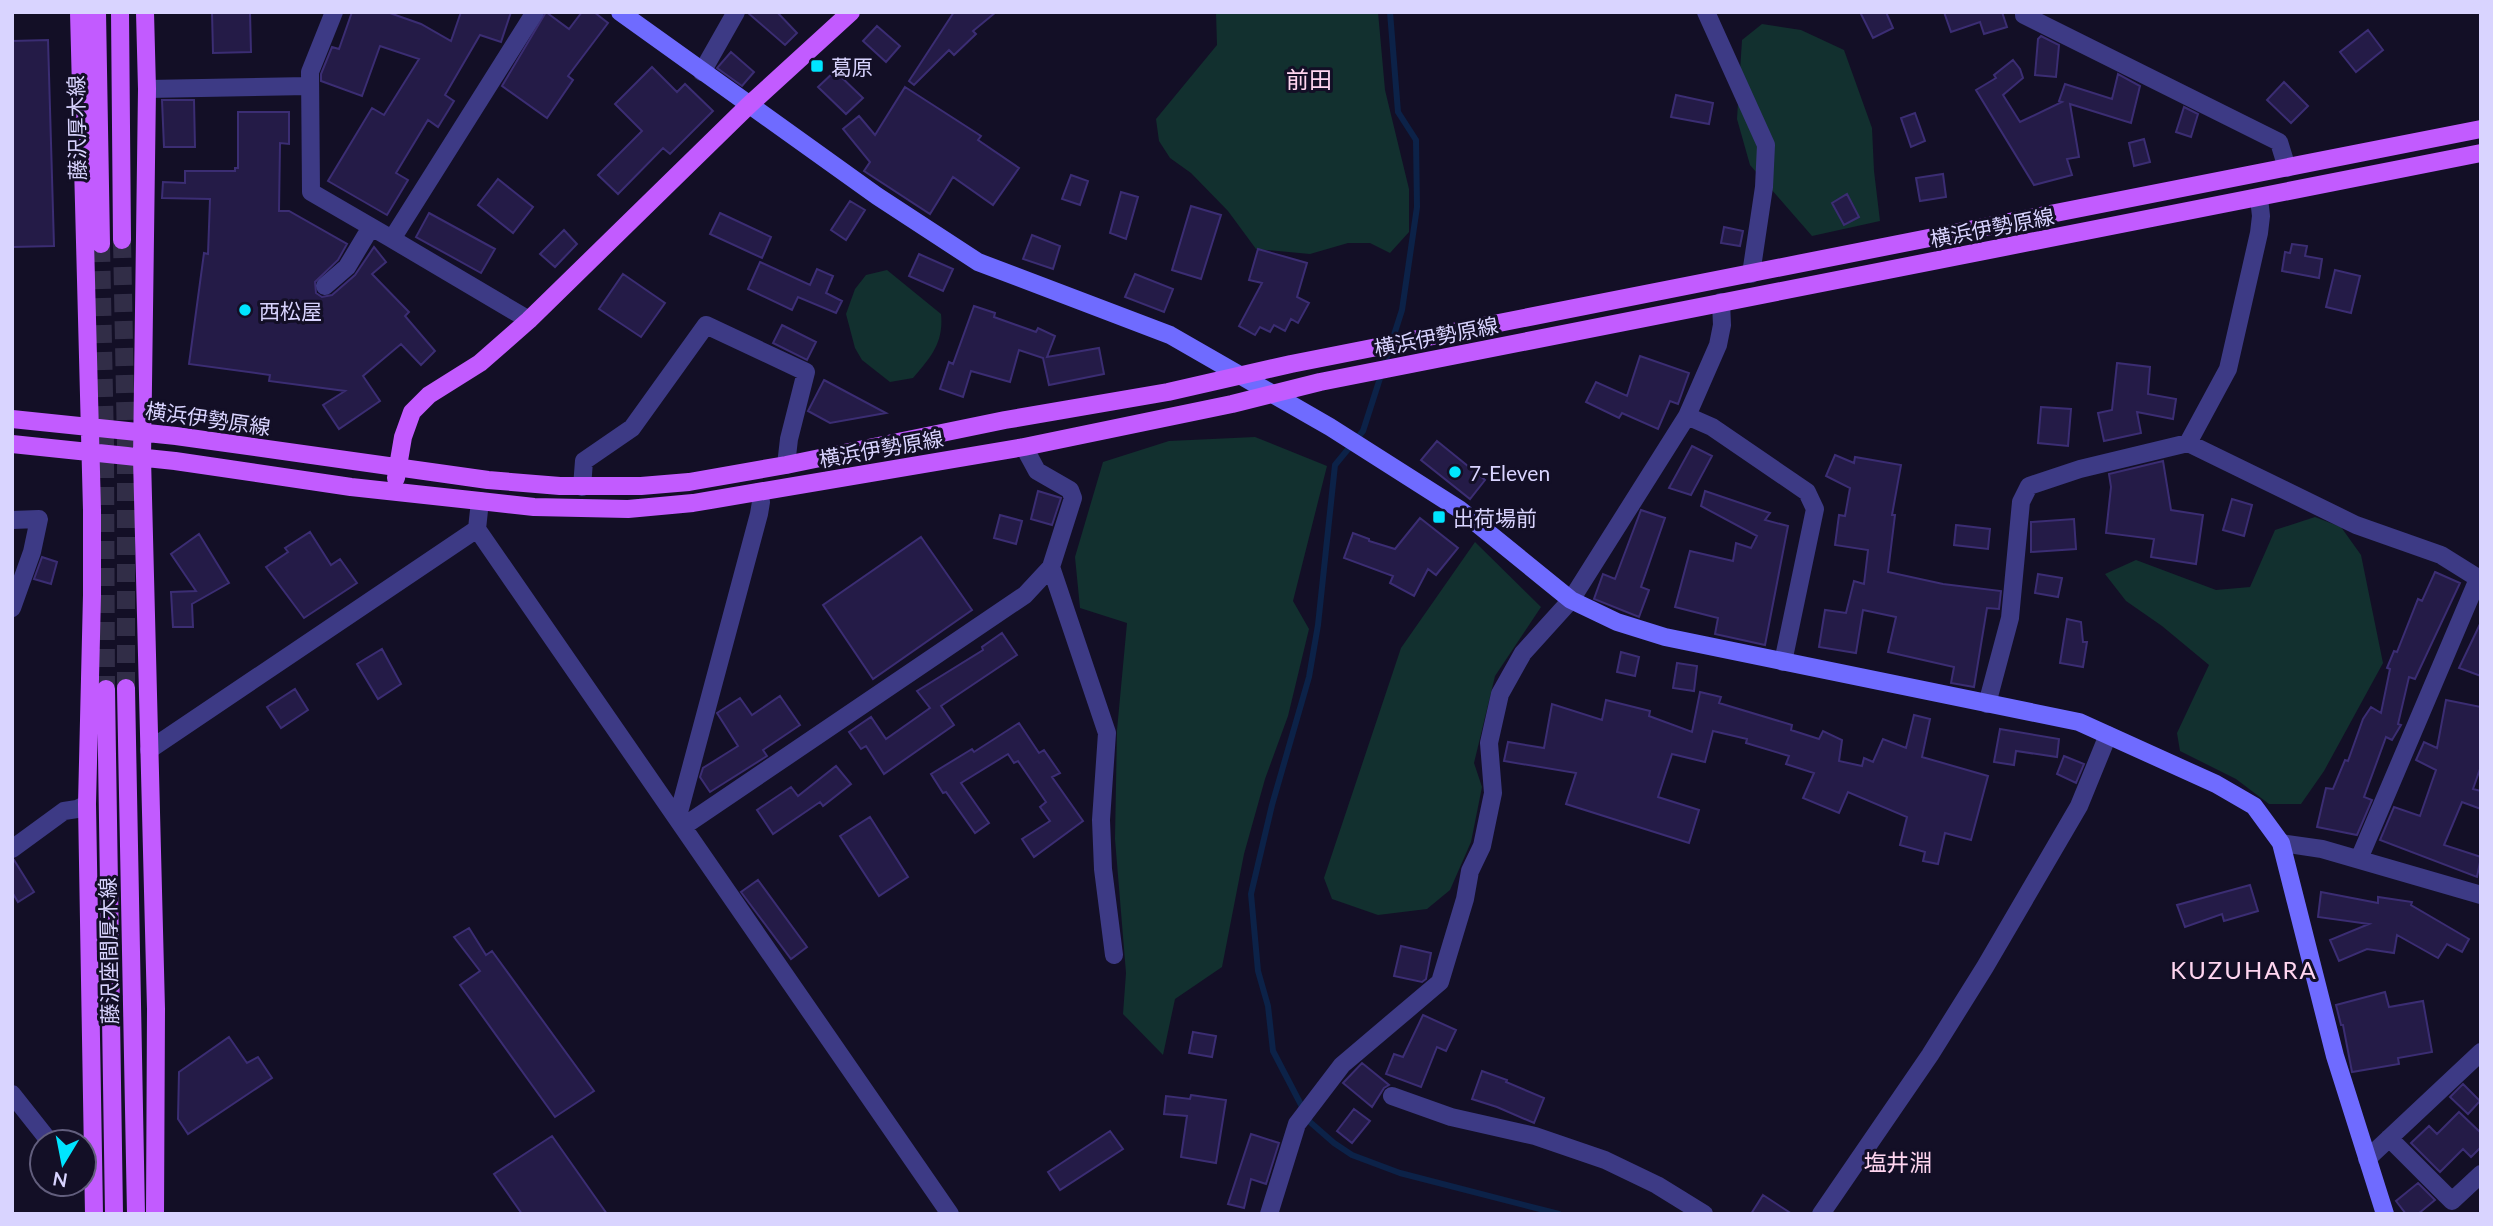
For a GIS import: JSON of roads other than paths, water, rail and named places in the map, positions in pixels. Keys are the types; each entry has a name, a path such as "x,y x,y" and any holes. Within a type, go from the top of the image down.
{"main road":[{"path":"79,12 92,595 87,804 89,1128"},
{"name":"藤沢厚木線","path":"97,12 101,244"},
{"path":"120,12 122,240"},
{"path":"145,12 147,89 142,458 156,1009 155,1214"},
{"path":"395,492 402,437 412,412 429,395 480,363 529,320 748,106 851,12"},
{"name":"横浜伊勢原線","path":"12,419 143,432 488,480 582,486 641,486 689,482 1005,420 1168,392 1242,375 2481,129"},
{"name":"横浜伊勢原線","path":"12,444 534,507 628,509 693,503 1024,447 1273,393 1721,302 2481,153"},
{"name":"藤沢座間厚木線","path":"126,688 136,1214"},
{"name":"藤沢座間厚木線","path":"106,689 114,1214"}],"street":[{"path":"334,12 310,72 308,86 311,192 529,320"},
{"path":"391,239 535,12"},
{"path":"620,12 884,201 978,262 1170,335 1242,375 1459,509 1571,600 1617,622 1665,637 2079,722 2216,784 2254,806 2281,843 2335,1056 2385,1214"},
{"path":"702,72 736,12"},
{"path":"1706,12 1766,145 1764,187 1751,274"},
{"path":"2024,12 2024,15 2279,142 2287,168"},
{"path":"147,89 308,86"},
{"path":"2188,443 2228,369 2259,233 2259,198"},
{"path":"325,286 347,267 371,227"},
{"path":"1269,1214 1297,1124 1342,1065 1440,982 1465,899 1470,871 1482,846 1493,793 1489,743 1500,694 1523,653 1571,600 1687,416 1718,345 1722,325 1721,302"},
{"path":"582,486 584,461 632,428 706,325 806,372 789,439 786,465"},
{"path":"1687,416 1712,426 1807,492 1815,509 1783,662"},
{"path":"1987,704 2010,618 2021,502 2029,486 2080,468 2188,443 2356,525 2441,555 2479,580 2359,859"},
{"path":"681,821 1025,595 1051,567 1073,498 1070,490 1037,471 1024,447"},
{"path":"681,821 759,514 761,502 758,492"},
{"path":"480,501 478,529 950,1214"},
{"path":"12,520 39,519 32,552 12,608"},
{"path":"149,750 478,529"},
{"path":"1051,567 1107,733 1101,820 1103,869 1114,955"},
{"path":"1821,1214 1930,1055 1985,967 2079,806 2108,735"},
{"path":"12,849 64,811 87,804"},
{"path":"2281,843 2322,849 2481,895"},
{"path":"2367,1159 2481,1052"},
{"path":"12,1094 39,1128"},
{"path":"1392,1096 1451,1117 1535,1136 1605,1160 1657,1185 1704,1214"},
{"path":"2389,1138 2452,1201 2481,1174"}],"waterway":[{"path":"1390,12 1398,112 1416,140 1417,207 1402,310 1363,431 1335,465 1318,625 1309,677 1272,805 1251,894 1258,971 1268,1006 1273,1051 1310,1122 1334,1143 1352,1155 1400,1173 1559,1214"}],"tunnel":[{"path":"122,240 126,446 126,688"},
{"path":"101,244 106,689"}],"place":[{"name":"葛原","path":"817,66"},
{"name":"西松屋","path":"245,310"},
{"name":"7-Eleven","path":"1455,472"},
{"name":"出荷場前","path":"1439,517"}],"district":[{"name":"前田","path":"1309,79"},
{"name":"KUZUHARA","path":"2244,969"},
{"name":"塩井淵","path":"1898,1162"}]}
